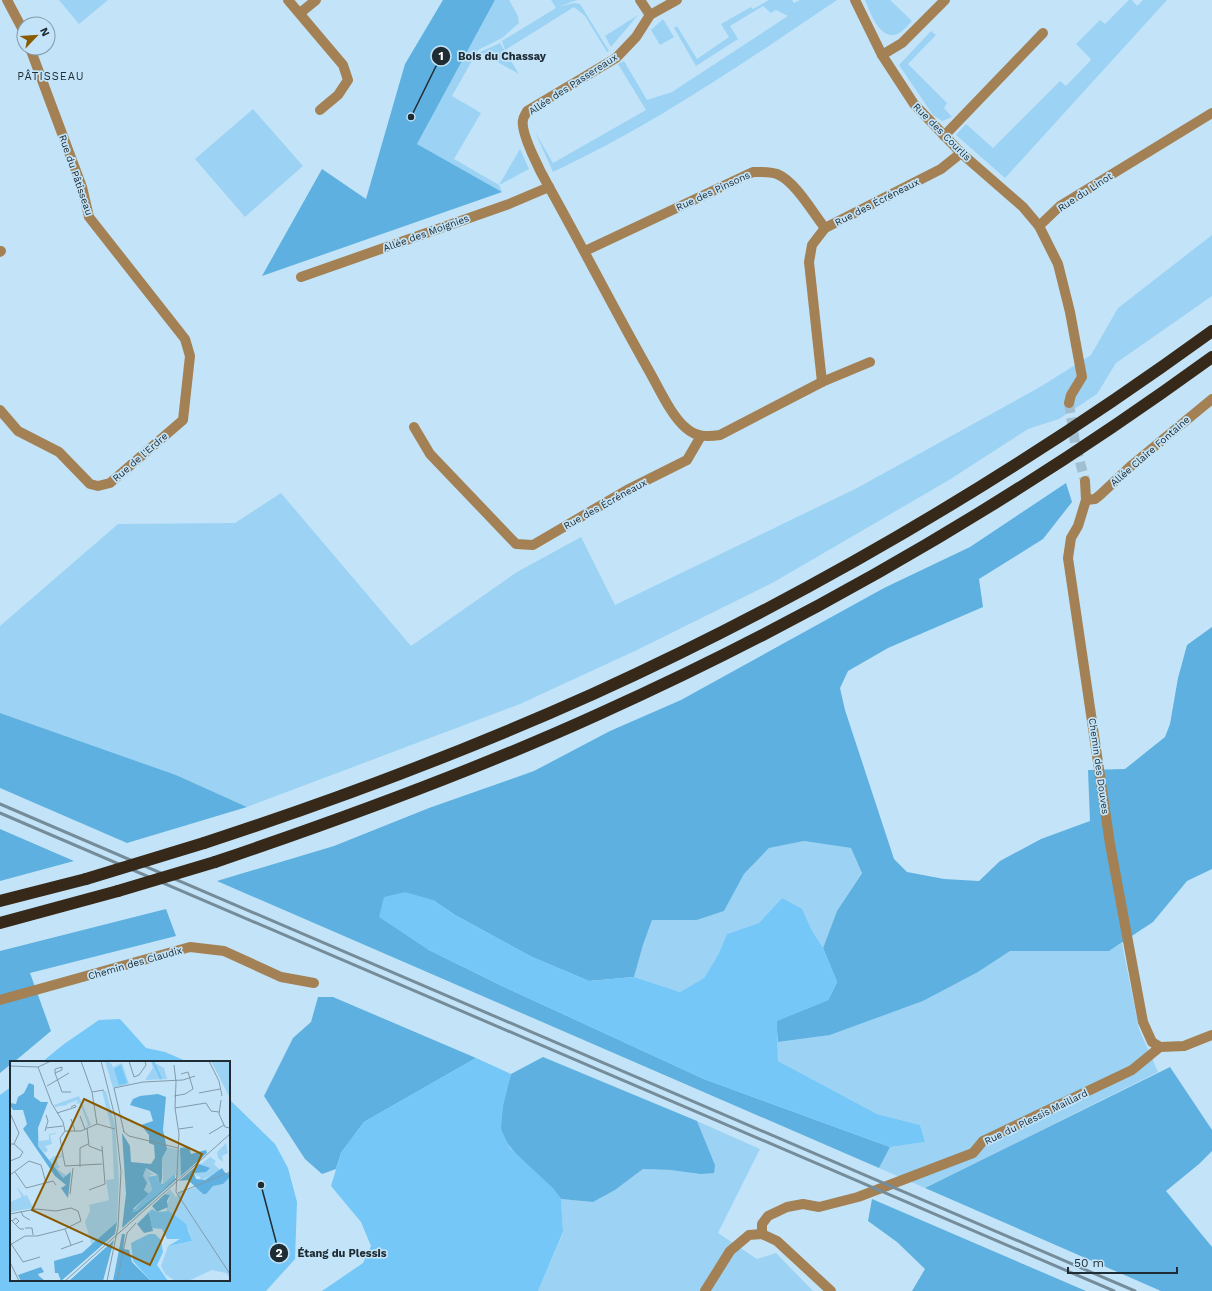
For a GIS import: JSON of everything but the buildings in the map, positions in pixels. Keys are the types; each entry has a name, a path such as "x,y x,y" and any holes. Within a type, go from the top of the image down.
{"highway":[{"path":"0,901 86,878 204,843 320,804 462,750 594,693 735,625 862,556 989,482 1098,411 1212,331"},
{"path":"0,923 118,891 215,862 316,828 474,768 600,714 708,662 839,594 976,515 1094,439 1212,357"}],"street":[{"path":"6,0 16,18"},
{"path":"288,0 344,65 348,80 338,95 320,110"},
{"path":"300,13 316,0"},
{"path":"640,0 650,15"},
{"name":"Allée des Passereaux","path":"549,188 538,167 523,129 523,120 527,111 616,58 636,37 650,15 677,0"},
{"name":"Rue des Courlis","path":"856,0 882,55 914,104 961,153 1023,207 1039,226"},
{"path":"882,55 902,43 945,0"},
{"path":"944,136 1043,33"},
{"name":"Rue du Pâtisseau","path":"33,56 82,187 89,217 161,307"},
{"name":"Rue du Linot","path":"1039,226 1060,206 1212,113"},
{"name":"Rue des Écréneaux","path":"822,382 809,262 812,245 825,228 941,169 961,153"},
{"name":"Rue des Pinsons","path":"585,251 753,172 778,174 790,182 825,228"},
{"path":"549,188 585,251 624,327 675,415 685,427 701,436 720,435 822,382 870,362"},
{"name":"Allée des Moignies","path":"301,277 509,204 549,188"},
{"path":"1039,226 1058,264 1070,312 1082,377 1071,395 1069,403"},
{"name":"Rue de l'Erdre","path":"0,410 18,431 60,452 90,484 98,486 110,483 183,420 190,356 185,339 161,307"},
{"name":"Allée Claire Fontaine","path":"1086,500 1100,495 1132,465 1212,399"},
{"name":"Rue des Écréneaux","path":"414,427 430,454 516,544 533,545 627,490 687,460 701,436"},
{"name":"Chemin des Douves","path":"1085,481 1086,500 1078,526 1071,538 1068,558 1110,844 1143,1022 1152,1042 1160,1047"},
{"name":"Chemin des Claudix","path":"0,1000 190,947 224,951 281,977 314,983"},
{"path":"1160,1047 1184,1046 1212,1035"},
{"name":"Rue du Plessis Maillard","path":"762,1234 762,1224 768,1216 787,1207 803,1204 819,1207 858,1197 973,1153 983,1141 1132,1070 1160,1047"},
{"path":"705,1291 730,1250 749,1236 762,1234 777,1241 831,1291"}],"shaded area":[{"path":"59,0 108,0 79,24"},
{"path":"443,0 495,0 417,144 502,192 262,276 322,169 366,199 405,64"},
{"path":"495,0 509,0 518,16 519,23 502,38 478,50 452,96 481,113 454,159 499,185 502,192 417,144"},
{"path":"551,0 577,0 558,7 574,3 580,4 609,51 607,52 585,16 574,7 505,50 502,41 556,8"},
{"path":"769,0 792,0 794,3 800,0 837,0 698,92 627,134 553,172 535,132 553,163 646,110 618,64 624,61 647,100 672,92 788,16 776,10 771,13 763,6 730,26 738,39 696,66 674,28 677,26 697,59 729,37 721,24 751,7 753,9"},
{"path":"865,0 890,0 912,21 899,33 888,35 879,28 875,22"},
{"path":"1129,0 1132,0 1137,6 1143,0 1167,0 1005,178 956,135 966,124 993,148 1060,81 1066,86 1090,61 1091,59 1076,44 1100,20 1105,24"},
{"path":"638,15 611,47 605,36"},
{"path":"663,19 674,37 660,45 651,30"},
{"path":"931,31 936,35 908,64 947,103 944,108 952,117 942,121 933,115 899,65"},
{"path":"500,43 519,74 480,52"},
{"path":"253,109 303,166 245,217 195,159"},
{"path":"520,149 529,169 499,185"},
{"path":"1212,235 1212,296 1116,363 1097,394 1059,419 1028,429 949,480 774,582 637,650 520,704 247,807 176,775 0,713 0,626 118,524 235,523 281,493 411,646 517,572 581,537 615,605 857,488 1040,387 1091,355 1118,308"},
{"path":"1066,483 1072,502 1043,539 979,579 983,607 888,648 848,671 840,688 845,710 894,859 907,872 944,879 979,881 1000,861 1041,839 1090,821 1088,770 1125,769 1165,737 1170,724 1178,678 1187,645 1212,627 1212,869 1187,881 1153,922 1109,951 1010,951 978,972 923,1001 830,1035 778,1042 776,1021 828,1000 837,982 823,948 837,911 862,873 851,848 804,841 769,848 744,874 724,911 697,920 652,920 634,977 589,981 532,957 455,915 433,900 380,917 429,950 500,985 704,1079 890,1147 879,1168 217,881 334,846 429,808 534,771 610,731 681,700 884,588 970,547"},
{"path":"0,713 176,775 247,807 127,843 0,788"},
{"path":"0,829 74,861 0,881"},
{"path":"804,841 851,848 862,872 837,911 823,948 811,929 782,898 759,923 727,934 718,955 704,978 680,992 634,977 652,920 697,920 724,911 744,874 769,848"},
{"path":"405,892 433,900 455,915 532,957 589,981 634,977 680,992 704,978 718,955 727,934 759,923 782,898 802,909 811,929 823,948 837,982 828,1000 777,1021 778,1061 877,1114 920,1125 925,1142 890,1147 704,1079 500,985 429,950 379,917 384,897"},
{"path":"166,909 176,936 30,973 51,1031 15,1061 10,1061 10,1065 0,1073 0,951"},
{"path":"1122,943 1139,1029 1158,1072 925,1188 879,1168 890,1147 925,1142 920,1125 877,1114 778,1061 778,1042 830,1035 923,1001 978,972 1010,951 1109,951"},
{"path":"318,997 333,997 476,1058 364,1122 341,1153 336,1169 322,1174 305,1159 264,1096 293,1038 311,1022"},
{"path":"120,1019 146,1048 165,1052 186,1061 43,1061 64,1044 99,1020"},
{"path":"543,1057 697,1121 715,1165 714,1173 701,1174 671,1170 643,1169 615,1190 593,1202 561,1199 555,1191 518,1156 504,1138 501,1129 502,1110 511,1074"},
{"path":"476,1058 511,1074 503,1106 501,1129 510,1148 553,1188 561,1199 563,1232 538,1291 322,1291 363,1263 371,1246 361,1222 331,1186 341,1153 364,1122"},
{"path":"1170,1067 1212,1130 1212,1151 1199,1164 1166,1191 1212,1247 1212,1291 1161,1291 925,1188"},
{"path":"10,1088 10,1281 230,1281 230,1100 275,1144 288,1168 297,1202 295,1259 266,1291 0,1291 0,1095"},
{"path":"697,1121 760,1149 718,1233 757,1259 776,1253 813,1291 538,1291 563,1233 561,1199 593,1202 615,1190 643,1169 671,1170 715,1165"},
{"path":"872,1199 1086,1291 912,1291 925,1269 897,1242 868,1221"}],"tunnel":[{"path":"1069,403 1075,443 1085,481"}],"railway":[{"path":"0,804 1135,1291"},
{"path":"0,813 1114,1291"}],"place":[{"name":"Bois du Chassay","path":"411,117"},
{"name":"Étang du Plessis","path":"261,1185"}],"district":[{"name":"PÂTISSEAU","path":"51,76"}]}
